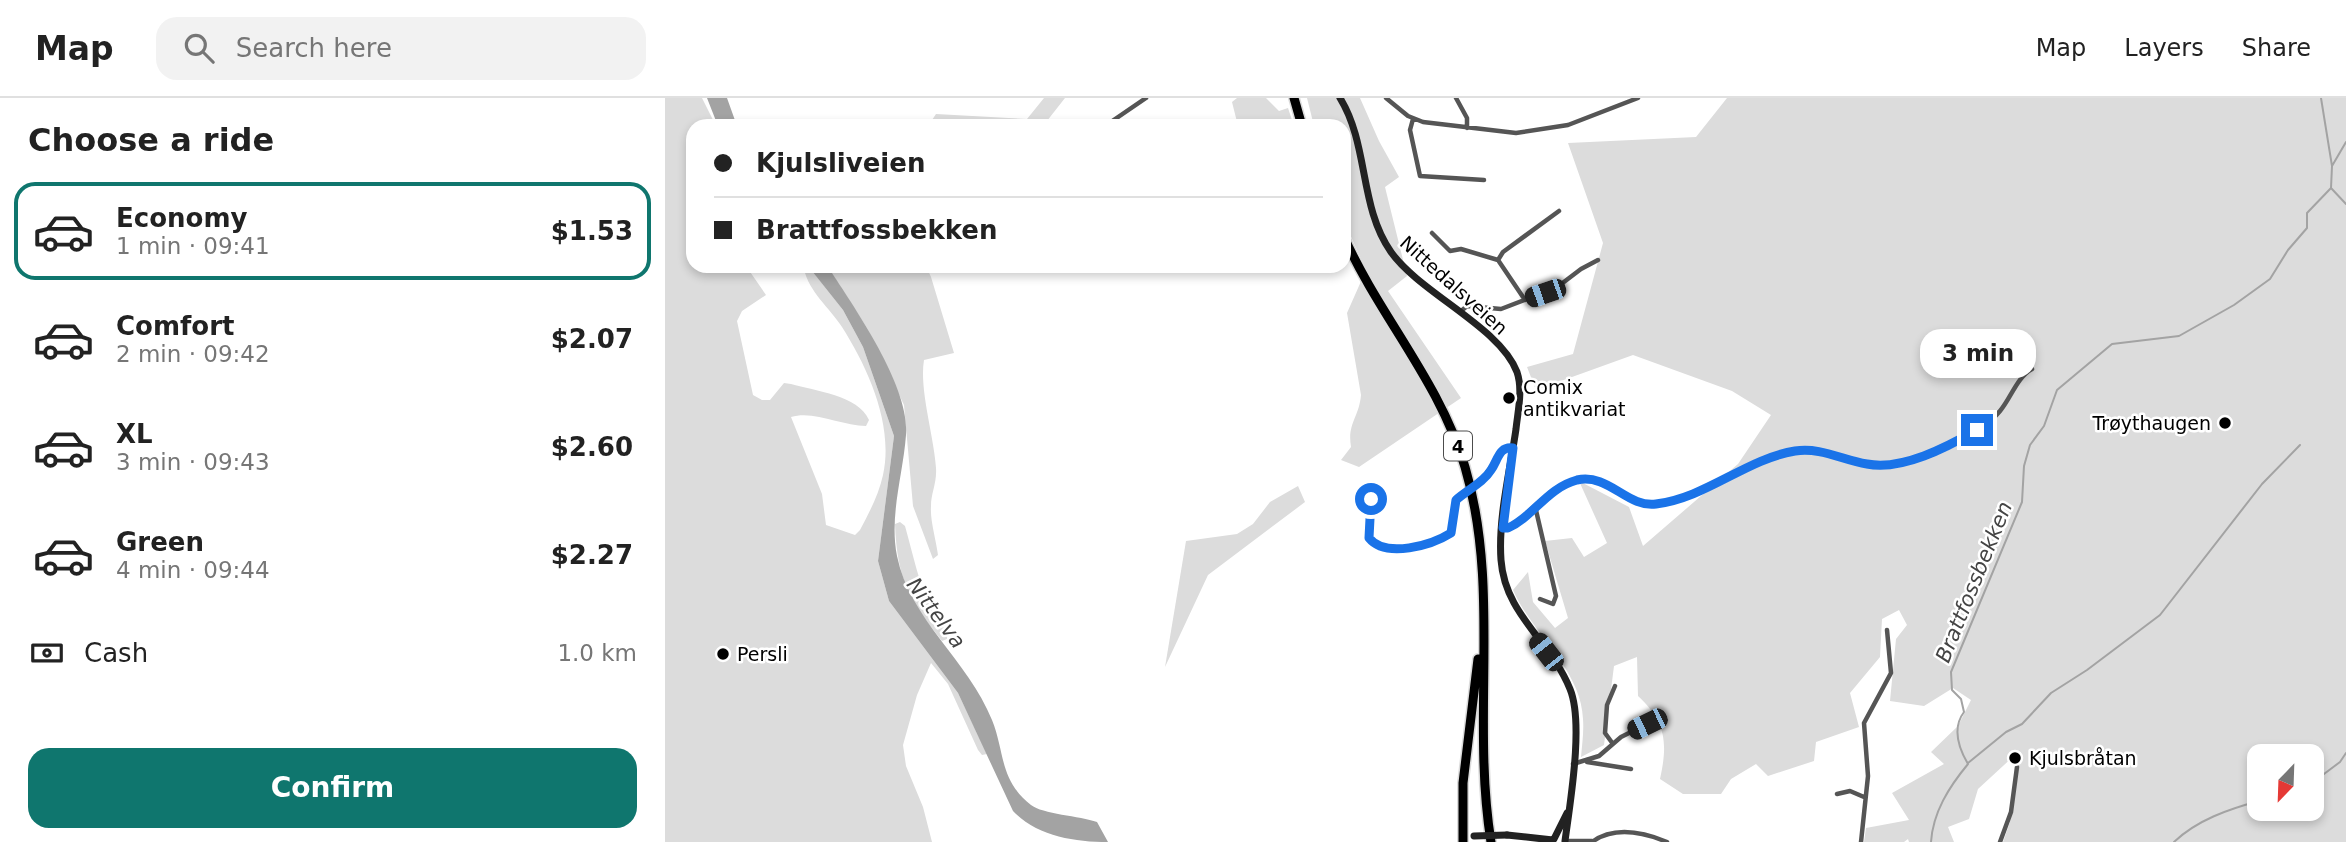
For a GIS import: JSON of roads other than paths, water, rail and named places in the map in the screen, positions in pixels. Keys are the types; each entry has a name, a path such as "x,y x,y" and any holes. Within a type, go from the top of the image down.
{"highway":[{"path":"1297,98 1302,119"},
{"name":"4","path":"1351,251 1374,295 1435,394 1465,468 1481,556 1484,783 1491,842"},
{"name":"4","path":"1351,261 1431,396 1456,456 1467,495 1476,556 1481,682"},
{"name":"4","path":"1463,839 1464,771 1479,657"}],"main road":[{"name":"Nittedalsveien","path":"1340,98 1350,119"},
{"name":"Nittedalsveien","path":"1351,122 1383,239 1400,263 1504,352 1516,370 1520,392 1501,561 1509,595 1520,618 1564,677 1572,695 1575,720 1573,764 1565,841"},
{"name":"Nittedalsveien","path":"1553,840 1567,813"},
{"path":"1463,839 1507,835 1565,841"},
{"path":"1524,836 1535,842"}],"street":[{"path":"1115,119 1146,98"},
{"path":"1387,98 1413,118 1430,124 1517,133 1548,130 1638,98"},
{"path":"1456,98 1467,118 1467,128"},
{"path":"1413,118 1410,130 1420,176 1484,180"},
{"path":"1498,260 1503,252 1559,211"},
{"path":"1432,233 1450,251 1461,249 1498,260 1525,300"},
{"path":"1459,313 1467,306 1501,309 1525,300 1565,284 1581,269 1598,260"},
{"path":"1503,528 1511,527 1535,505 1561,487 1586,479 1613,486 1641,503 1656,505 1698,492 1794,451 1816,450 1868,464 1889,465 1940,448 1977,430 1998,414 2032,369"},
{"path":"1374,487 1368,524 1369,538 1376,545 1390,548 1411,547 1449,534 1453,527 1454,505 1482,480 1503,449 1513,448"},
{"path":"1535,505 1556,596 1553,604 1540,599"},
{"path":"1861,842 1868,776 1864,723 1891,673 1887,630"},
{"path":"1613,744 1605,733 1605,726 1607,705 1615,686"},
{"path":"1587,762 1647,724"},
{"path":"1573,764 1587,762 1599,766 1632,769"},
{"path":"2000,842 2011,812 2017,767"},
{"path":"1837,794 1850,791 1864,797"},
{"path":"1565,841 1593,842 1606,833 1631,833 1667,842"}],"waterway":[{"path":"2321,98 2332,166"},
{"name":"Brattfossbekken","path":"1931,842 1935,820 1943,800 1968,764 1961,751 1957,731 1964,712 1961,699 1952,690 1951,672 2022,502 2024,466 2030,445 2044,426 2057,390 2112,344 2179,336 2234,305 2270,279 2288,250 2307,228 2307,213 2331,188 2332,166 2346,142"},
{"path":"2331,188 2346,204"},
{"path":"1968,763 2006,732 2022,724 2051,693 2087,670 2160,615 2262,484 2300,445"},
{"path":"2324,774 2340,762 2346,753"},
{"path":"2174,842 2193,827 2214,816 2247,805"}],"place":[{"name":"Comix antikvariat","path":"1509,398"},
{"name":"Trøythaugen","path":"2225,423"},
{"name":"Persli","path":"723,654"},
{"name":"Kjulsbråtan","path":"2015,758"}],"water label":[{"name":"Nittelva","path":"936,613"}]}
